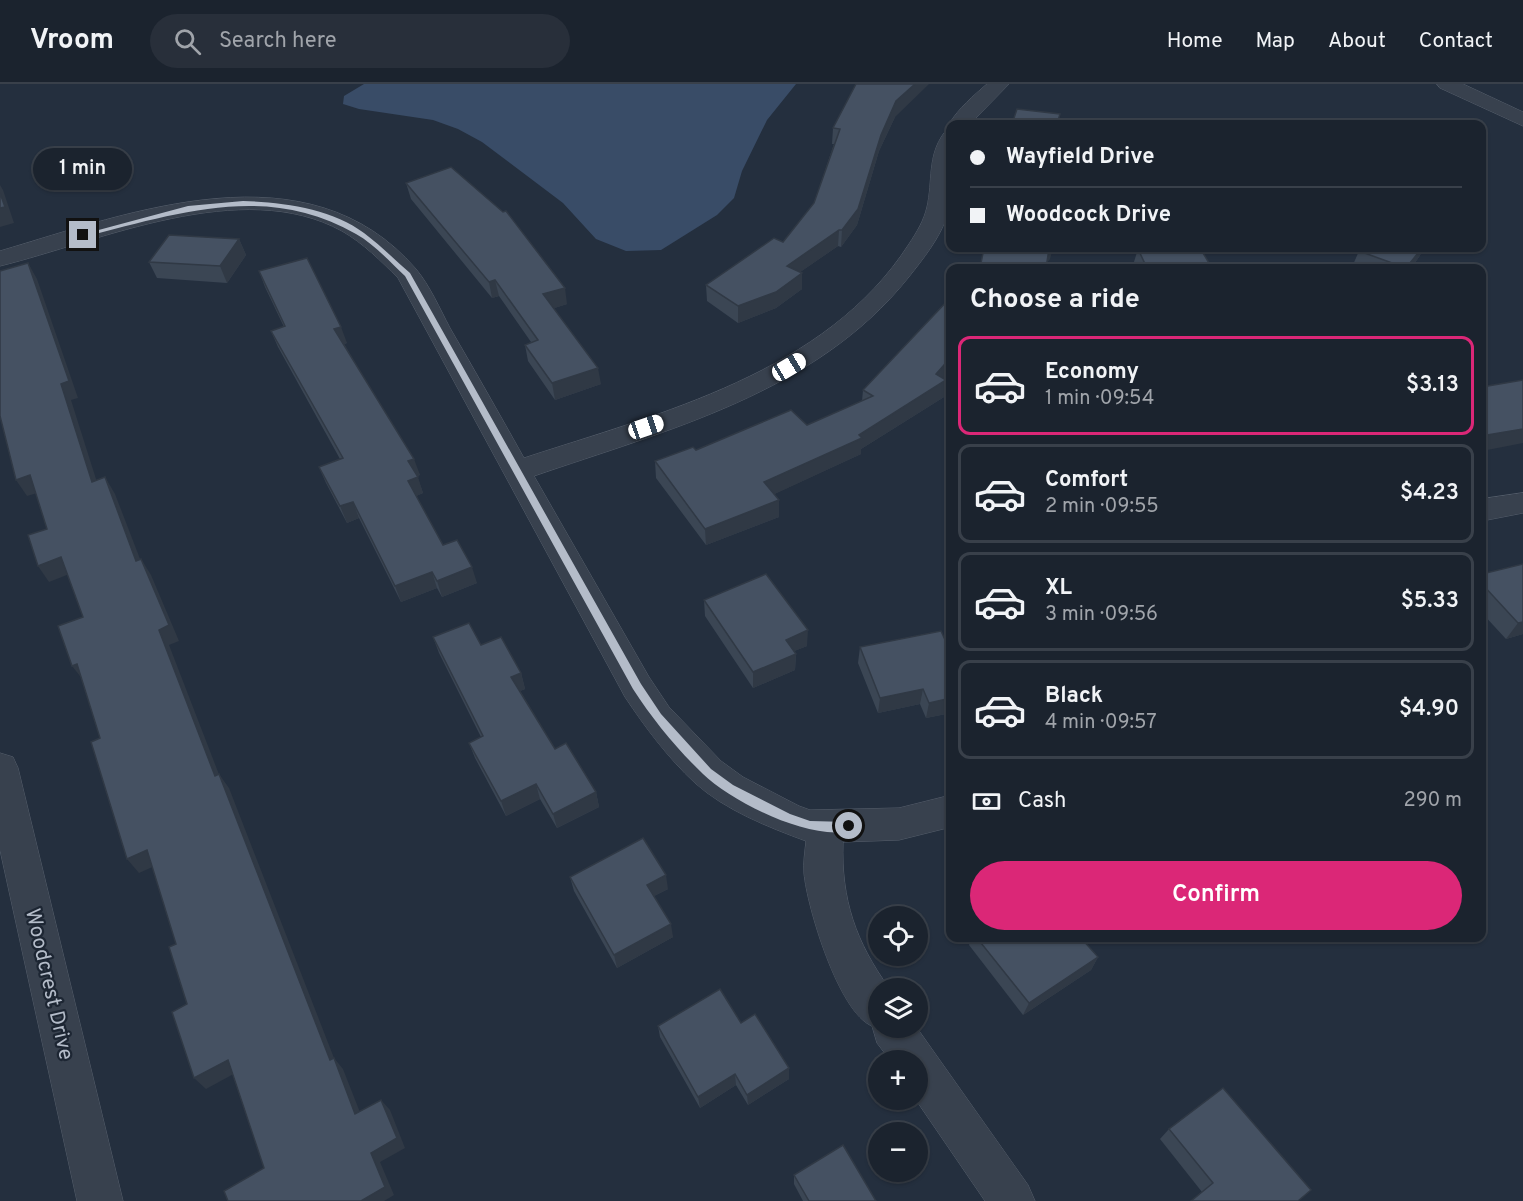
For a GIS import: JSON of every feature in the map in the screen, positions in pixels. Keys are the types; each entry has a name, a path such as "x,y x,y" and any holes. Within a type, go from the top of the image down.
{"street":[{"path":"962,120 999,84"},
{"path":"1447,84 1523,120"},
{"path":"517,471 717,402 789,367 850,327 894,281 914,256 945,206 940,159 946,147"},
{"path":"0,259 104,230 212,204 269,204 318,213 360,233 408,275 637,687 657,717 708,772 730,788 786,818 810,826 899,824 946,812"},
{"path":"1486,509 1523,503"},
{"name":"Woodcrest Drive","path":"0,768 100,1201"},
{"path":"825,826 823,872 832,918 855,975 868,994"},
{"path":"928,1079 1012,1201"}],"water":[{"path":"364,84 796,84 767,120 742,171 734,198 717,215 661,250 626,251 596,239 563,203 482,142 458,129 433,120 359,109 343,104 344,96"}],"building":[{"path":"856,84 915,84 896,101 881,135 858,209 842,230 787,266 802,273 776,292 738,306 706,285 774,238 783,242 814,203 840,129 833,128"},
{"path":"1017,109 1060,114 1058,120 1013,120"},
{"path":"451,167 503,212 506,211 565,288 543,294 598,368 552,383 525,345 538,340 495,280 489,282 406,183"},
{"path":"0,193 5,207 0,208"},
{"path":"169,235 239,239 220,266 149,262"},
{"path":"983,252 1049,252 1047,264 981,264"},
{"path":"1139,252 1202,252 1210,264 1145,264"},
{"path":"1362,252 1419,252 1409,264 1395,264"},
{"path":"307,258 341,327 334,329 414,459 408,461 418,477 408,481 443,545 457,540 472,567 437,581 432,572 395,586 353,502 340,506 319,467 343,458 271,331 285,326 259,271"},
{"path":"28,263 69,381 61,384 92,482 105,477 136,561 141,559 169,625 159,630 215,776 219,774 330,1060 334,1058 355,1114 381,1100 397,1138 371,1153 385,1187 361,1201 228,1201 224,1191 264,1168 228,1060 194,1078 172,1012 187,1004 169,947 176,944 147,850 127,859 91,742 100,738 77,664 72,666 58,626 83,617 61,557 38,566 28,535 47,529 30,475 16,480 0,416 0,271"},
{"path":"946,302 946,363 936,374 946,380 859,435 862,438 764,482 779,500 705,529 655,461 693,447 696,450 791,410 807,425 873,396 863,390"},
{"path":"1523,380 1523,429 1486,434 1486,386"},
{"path":"1523,564 1523,622 1518,623 1486,588 1486,573"},
{"path":"766,574 808,630 786,640 796,654 753,672 704,600"},
{"path":"469,623 481,645 501,637 521,673 511,677 555,749 566,743 596,792 553,814 536,784 501,801 469,743 483,736 433,637"},
{"path":"941,631 946,642 946,699 929,703 923,689 880,698 860,647"},
{"path":"643,838 666,875 647,885 671,924 614,955 570,877"},
{"path":"980,942 1085,942 1098,957 1029,1003"},
{"path":"720,989 741,1023 755,1014 789,1068 747,1095 735,1074 698,1097 658,1026"},
{"path":"1223,1088 1311,1190 1298,1201 1191,1201 1213,1183 1169,1129"},
{"path":"843,1145 876,1201 809,1201 794,1175"}],"route":[{"path":"83,235 188,208 212,204 243,203 269,204 318,213 348,225 360,233 408,275 637,687 657,717 708,772 730,788 786,818 810,826 849,826"}]}
